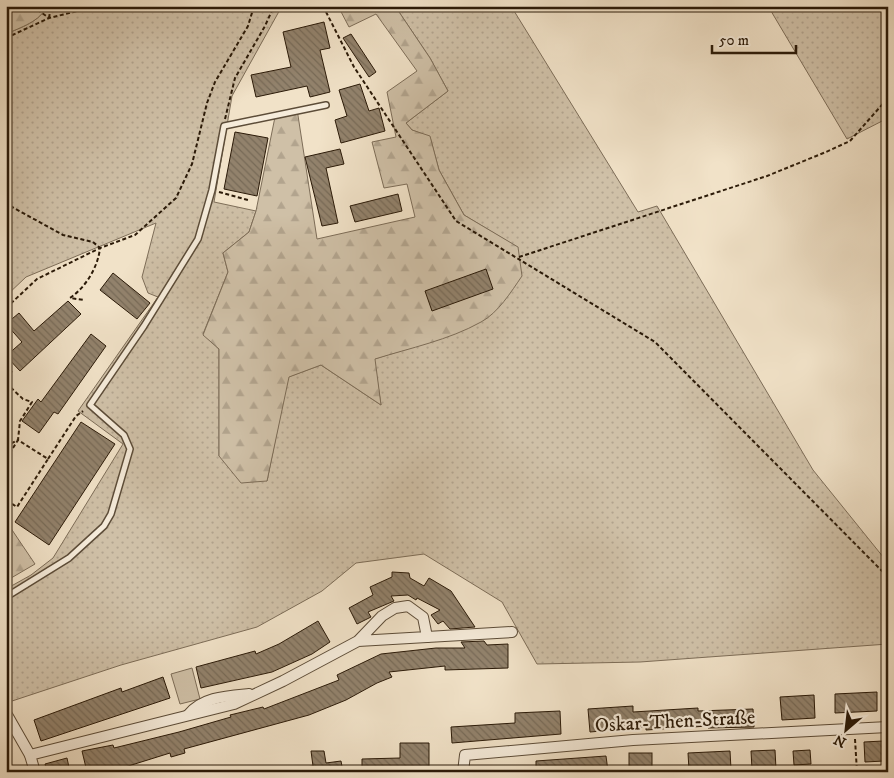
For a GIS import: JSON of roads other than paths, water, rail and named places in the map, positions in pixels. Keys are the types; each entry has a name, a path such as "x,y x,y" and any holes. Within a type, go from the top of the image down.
{"street":[{"path":"30,755 234,704 358,641 382,616 395,608 408,606 423,617 426,637"},
{"path":"358,641 512,632"},
{"path":"6,713 30,755 35,772"},
{"name":"Oskar-Then-Straße","path":"463,772 465,755 633,740 888,726"}],"lane":[{"path":"6,597 69,558 104,526 111,514 130,448 124,435 90,405 144,326 198,239 212,190 224,126 326,105"}]}
